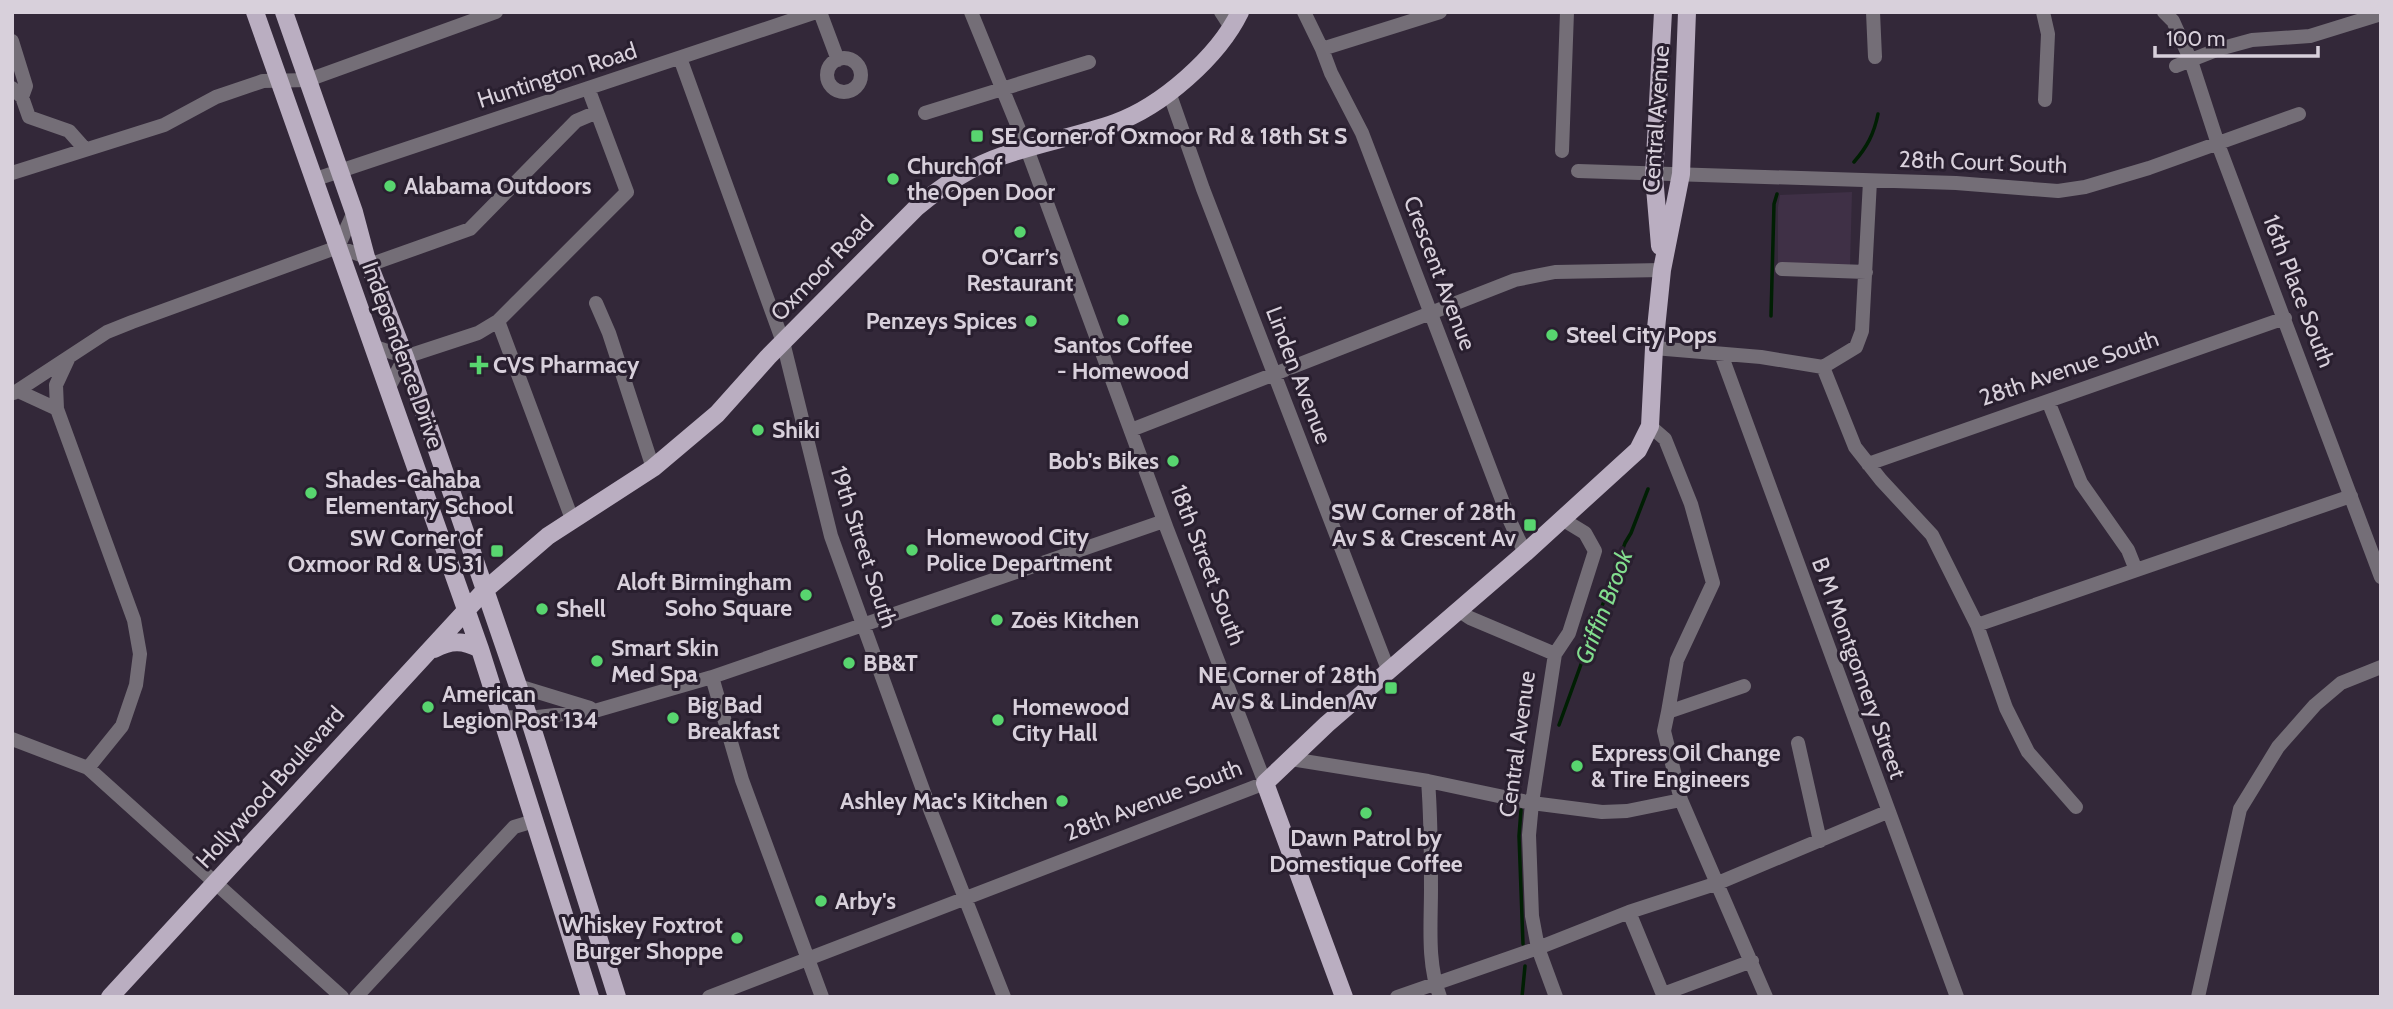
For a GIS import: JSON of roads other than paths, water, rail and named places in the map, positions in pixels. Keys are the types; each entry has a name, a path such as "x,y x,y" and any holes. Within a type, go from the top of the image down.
{"main road":[{"name":"Independence Drive","path":"255,12 480,649 590,997"},
{"name":"Independence Drive","path":"284,12 340,170 367,261 405,357 529,718 617,997"},
{"name":"Oxmoor Road","path":"466,611 485,590 548,536 653,468 717,414 860,263 942,185 1003,155 1116,122 1169,92 1198,68 1232,29 1240,12"},
{"name":"Central Avenue","path":"1662,270 1654,174 1663,12"},
{"name":"Central Avenue","path":"1638,450 1650,426 1662,270 1681,174 1687,12"},
{"name":"28th Avenue South","path":"1265,783 1327,724 1525,553 1638,450"},
{"name":"Hollywood Boulevard","path":"110,997 466,611"},
{"path":"424,654 448,642 468,642 480,649"},
{"name":"18th Street South","path":"1265,783 1344,997"}],"street":[{"path":"12,173 164,125 216,97 263,81 308,80 496,12"},
{"path":"818,12 838,60"},
{"name":"Huntington Road","path":"313,180 818,12"},
{"name":"18th Street South","path":"971,12 1027,149 1164,522 1265,783"},
{"path":"1221,12 1232,29"},
{"name":"Crescent Avenue","path":"1304,12 1362,134 1525,553"},
{"path":"1322,49 1440,12"},
{"path":"1562,151 1567,12"},
{"path":"1873,12 1875,57"},
{"path":"2043,12 2049,34 2045,100"},
{"path":"2176,66 2219,49 2252,40 2310,36 2381,14"},
{"name":"16th Place South","path":"2169,16 2191,61 2218,144 2381,577"},
{"path":"12,42 26,86 17,92 29,117 69,131 85,149"},
{"name":"19th Street South","path":"680,58 783,342 831,536 897,720 1004,997"},
{"path":"925,113 1090,62"},
{"path":"373,346 405,357 478,333 498,321 626,192 588,88"},
{"name":"Linden Avenue","path":"1169,92 1203,189 1389,672"},
{"path":"338,247 367,261 470,229 576,121 597,111"},
{"name":"28th Court South","path":"1578,171 1956,183 2058,191 2085,187 2136,172 2299,114"},
{"path":"1654,348 1761,357 1823,367 1856,347 1862,331 1870,181"},
{"path":"15,392 107,332 338,247 354,212"},
{"path":"1782,268 1866,272"},
{"path":"1131,430 1515,280 1555,272 1662,270"},
{"path":"596,303 609,332 653,468"},
{"name":"28th Avenue South","path":"1868,464 2285,318"},
{"path":"498,321 572,519"},
{"name":"B M Montgomery Street","path":"1721,354 1957,997"},
{"path":"70,355 57,384 57,409 134,620 140,654 136,685 122,726 88,768"},
{"path":"388,388 405,357"},
{"path":"1823,367 1855,447 1931,535 1977,625 2006,708 2028,752 2076,807"},
{"path":"15,392 57,409"},
{"path":"2048,401 2081,483 2128,550 2136,569"},
{"path":"1650,426 1665,439 1691,504 1713,583 1677,660 1664,731 1668,756 1681,800 1766,997"},
{"path":"418,470 440,462"},
{"path":"1977,625 2351,496"},
{"name":"Central Avenue","path":"1556,997 1538,948 1532,916 1532,803 1555,654 1569,633 1595,551 1586,533 1562,519"},
{"path":"502,717 529,718 598,710 712,677 1164,522"},
{"path":"1458,610 1470,618 1555,654"},
{"path":"2198,997 2240,809 2278,747 2315,705 2341,684 2381,667"},
{"path":"712,677 742,780 822,997"},
{"path":"518,686 598,710"},
{"path":"1668,712 1744,686"},
{"path":"12,739 88,768 342,997"},
{"path":"1798,743 1820,841"},
{"path":"1291,759 1428,781 1532,803 1602,812 1627,811 1681,800"},
{"path":"1428,781 1431,842 1430,952 1438,991"},
{"name":"28th Avenue South","path":"709,997 1265,783"},
{"path":"1398,997 1438,991 1629,912 1718,883 1887,812"},
{"path":"356,997 514,827 534,821"},
{"path":"1629,912 1663,995 1752,961"}],"waterway":[{"name":"Griffin Brook","path":"1854,162 1869,140 1878,114"},
{"name":"Griffin Brook","path":"1771,316 1774,204 1777,194"},
{"name":"Griffin Brook","path":"1559,725 1625,543 1648,489"},
{"name":"Griffin Brook","path":"1521,810 1519,836 1523,944"},
{"name":"Griffin Brook","path":"1522,997 1525,966"}],"place":[{"name":"SE Corner of Oxmoor Rd & 18th St S","path":"977,136"},
{"name":"Church of the Open Door","path":"893,179"},
{"name":"Alabama Outdoors","path":"390,186"},
{"name":"O’Carr’s Restaurant","path":"1020,232"},
{"name":"Santos Coffee - Homewood","path":"1123,320"},
{"name":"Penzeys Spices","path":"1031,321"},
{"name":"Steel City Pops","path":"1552,335"},
{"name":"CVS Pharmacy","path":"479,365"},
{"name":"Shiki","path":"758,430"},
{"name":"Bob's Bikes","path":"1173,461"},
{"name":"Shades-Cahaba Elementary School","path":"311,493"},
{"name":"SW Corner of 28th Av S & Crescent Av","path":"1530,525"},
{"name":"Homewood City Police Department","path":"912,550"},
{"name":"SW Corner of Oxmoor Rd & US 31","path":"497,551"},
{"name":"Aloft Birmingham Soho Square","path":"806,595"},
{"name":"Shell","path":"542,609"},
{"name":"Zoës Kitchen","path":"997,620"},
{"name":"Smart Skin Med Spa","path":"597,661"},
{"name":"BB&T","path":"849,663"},
{"name":"NE Corner of 28th Av S & Linden Av","path":"1391,688"},
{"name":"American Legion Post 134","path":"428,707"},
{"name":"Big Bad Breakfast","path":"673,718"},
{"name":"Homewood City Hall","path":"998,720"},
{"name":"Express Oil Change & Tire Engineers","path":"1577,766"},
{"name":"Ashley Mac's Kitchen","path":"1062,801"},
{"name":"Dawn Patrol by Domestique Coffee","path":"1366,813"},
{"name":"Arby's","path":"821,901"},
{"name":"Whiskey Foxtrot Burger Shoppe","path":"737,938"}]}
